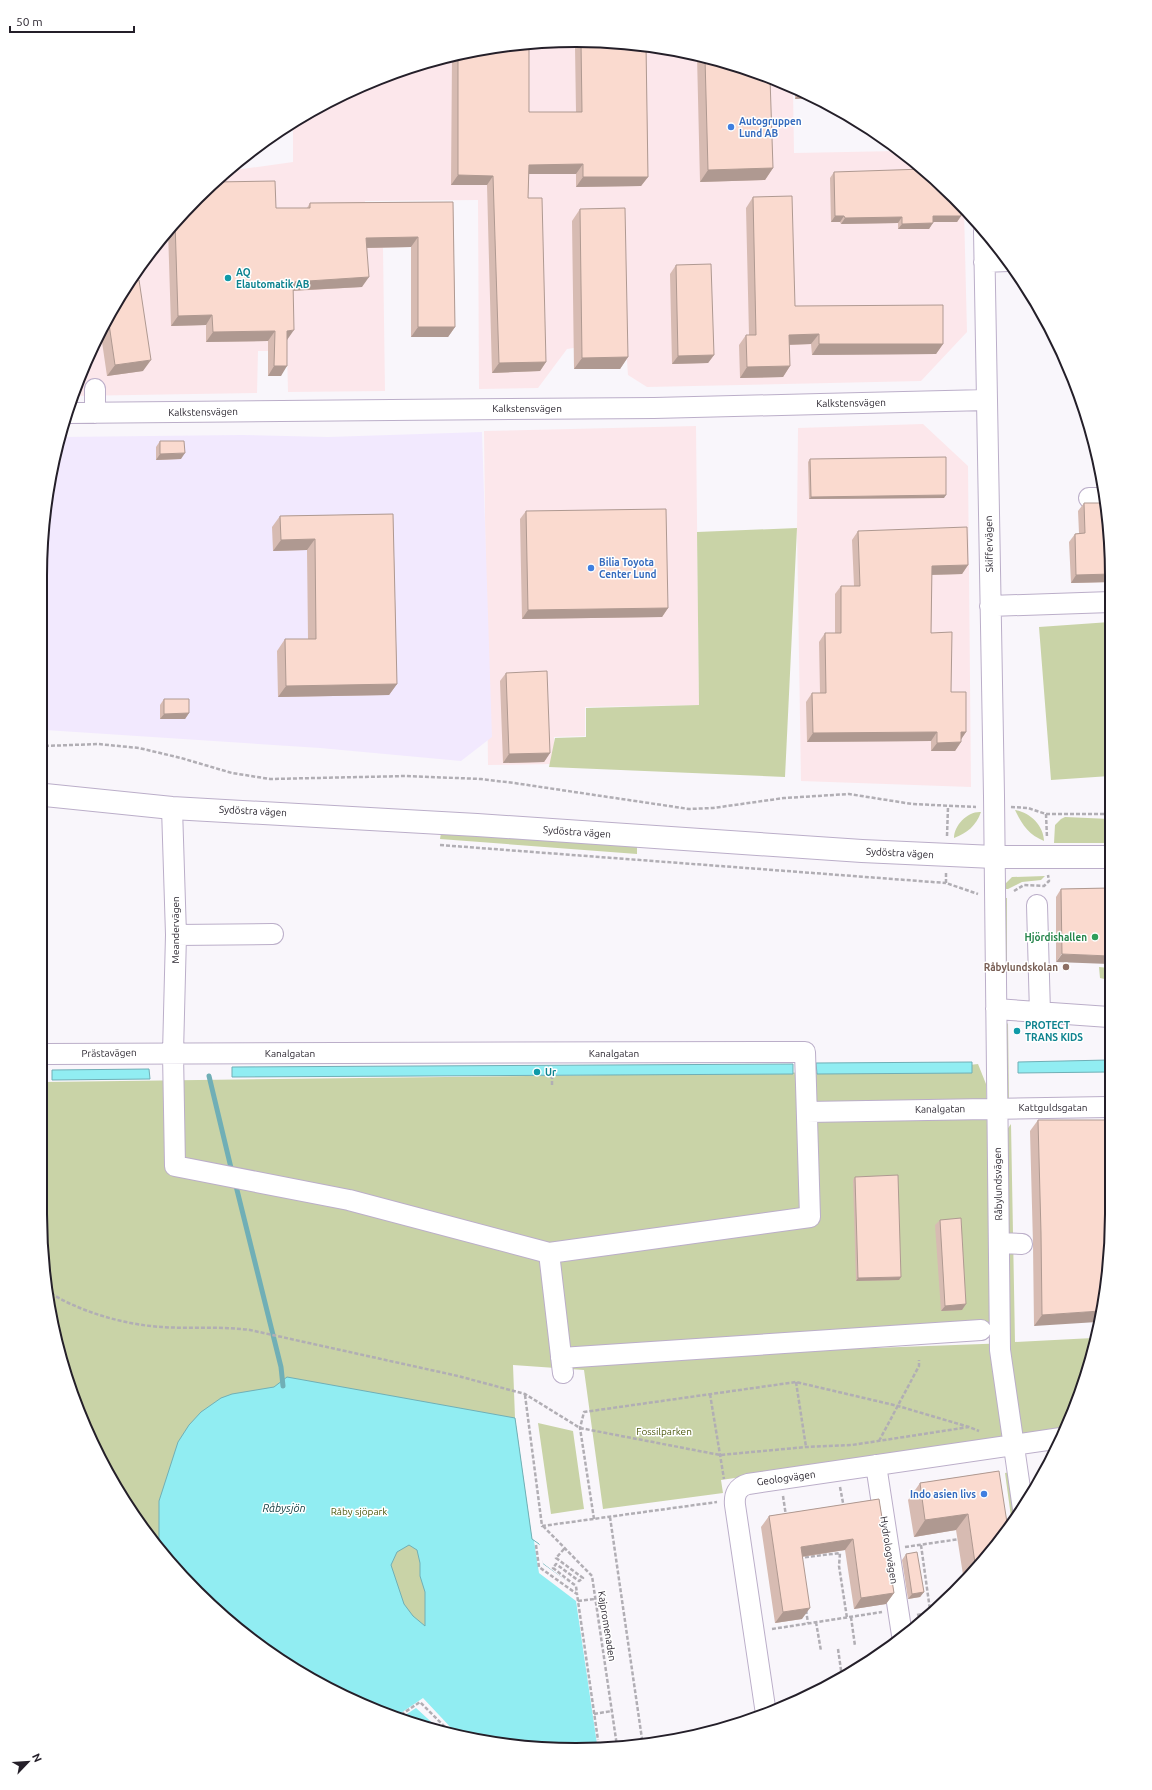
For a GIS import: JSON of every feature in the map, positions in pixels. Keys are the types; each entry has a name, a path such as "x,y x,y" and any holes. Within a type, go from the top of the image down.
{"main road":[{"name":"Sydöstra vägen","path":"47,795 172,808 446,823 862,851 994,857 1105,857"}],"street":[{"name":"Skiffervägen","path":"984,239 994,857"},
{"path":"984,262 1001,261"},
{"path":"94,389 95,413"},
{"name":"Kalkstensvägen","path":"73,413 206,413 271,410 655,408 987,400"},
{"path":"990,606 1105,602"},
{"name":"Meandervägen","path":"172,808 176,935 173,1053 175,1166 349,1200 549,1253"},
{"name":"Råbylundsvägen","path":"994,857 1000,1350 1021,1499"},
{"path":"1037,905 1040,1013"},
{"path":"176,935 273,934"},
{"path":"996,1008 1040,1013 1105,1017"},
{"name":"Kanalgatan","path":"173,1053 805,1052 807,1104 997,1108"},
{"name":"Prästavägen","path":"47,1054 173,1053"},
{"path":"807,1104 810,1217 549,1253 562,1365 981,1330"},
{"name":"Kattguldsgatan","path":"997,1108 1105,1107"},
{"path":"999,1243 1022,1244"},
{"name":"Geologvägen","path":"735,1500 739,1489 748,1484 1054,1439"},
{"name":"Hydrologvägen","path":"876,1465 901,1631"},
{"path":"735,1500 765,1708"}],"path":[{"path":"47,746 98,744 139,748 181,758 232,773 270,778 406,776 481,779 527,784 689,809 713,808 784,798 849,794 912,804 948,807 1028,808 1046,814 1105,814"},
{"path":"1046,814 1047,858"},
{"path":"440,845 946,883 966,889 975,896 985,894"},
{"path":"946,870 946,883"},
{"path":"54,1295 109,1318 138,1324 161,1327 235,1328 285,1337 458,1376 524,1394 580,1428 720,1456 806,1447 852,1445 969,1427"},
{"path":"879,1441 919,1366 919,1360"},
{"path":"796,1382 806,1447"},
{"path":"594,1519 580,1428 584,1412 796,1382 898,1406 982,1432"},
{"path":"524,1394 542,1526 735,1500"},
{"path":"710,1394 726,1492 735,1500"},
{"path":"840,1487 844,1511"},
{"path":"783,1495 787,1520"},
{"name":"Kajpromenaden","path":"610,1517 642,1738"},
{"name":"Kajpromenaden","path":"542,1526 592,1576 616,1741"},
{"path":"889,1549 967,1538"},
{"path":"536,1545 539,1567 577,1594"},
{"path":"921,1545 930,1608"},
{"path":"564,1549 556,1558 583,1578 579,1581 556,1564 553,1568 576,1586 598,1740"},
{"path":"800,1566 798,1558 840,1553 839,1566 855,1646"},
{"path":"578,1601 595,1599"},
{"path":"806,1609 808,1623"},
{"path":"754,1632 898,1610"},
{"path":"816,1622 821,1651"},
{"path":"838,1649 841,1671"},
{"path":"402,1714 420,1702 444,1726"},
{"path":"594,1714 612,1711"}],"shaded area":[{"path":"541,48 611,48 679,57 713,65 746,75 793,94 794,153 891,151 925,178 964,217 967,332 921,381 647,387 628,375 617,220 574,348 567,349 538,388 479,389 478,200 365,201 365,212 383,248 385,391 288,392 287,351 258,351 257,393 79,396 87,374 118,311 156,254 178,227 202,202 237,170 293,162 293,129 312,118 374,87 439,65 473,57"},
{"path":"923,424 968,466 971,787 801,781 797,528 798,428"},
{"path":"696,426 699,705 585,707 585,736 554,737 554,764 488,765 484,431"},
{"path":"482,432 492,737 461,761 320,748 47,730 48,541 57,473 66,437 242,435 328,437"}],"green space":[{"path":"797,528 785,777 549,767 555,738 586,737 586,708 699,705 697,532"},
{"path":"1105,622 1105,776 1051,780 1039,627"},
{"path":"1015,810 1021,811 1031,817 1039,825 1042,830 1044,841 1034,836 1026,829"},
{"path":"976,812 981,812 970,828 963,834 954,838 956,828 967,816"},
{"path":"1065,817 1105,819 1105,843 1054,843 1055,825"},
{"path":"441,833 637,847 637,854 440,839"},
{"path":"1045,876 1041,880 1022,882 1008,889 1004,889 1005,884 1012,877"},
{"path":"1003,898 1007,898 1007,992 1002,991"},
{"path":"1099,967 1105,968 1105,979 1100,978"},
{"path":"1008,1023 1009,1099 1005,1093 1006,1025"},
{"path":"978,1064 986,1084 992,1337 846,1349 1010,1343 1006,1131 1011,1124 1015,1342 1090,1338 1077,1384 1058,1431 721,1480 723,1493 603,1509 584,1370 513,1365 515,1418 532,1539 539,1544 542,1563 601,1742 541,1742 473,1733 439,1725 374,1703 311,1672 282,1654 227,1612 178,1563 136,1508 102,1448 87,1416 65,1351 57,1317 52,1283 48,1249 47,1214 47,1082 917,1071"},
{"path":"538,1423 573,1431 584,1509 551,1514"},
{"path":"1010,1472 1016,1509 1011,1515 1005,1473"}],"water":[{"path":"1105,1060 1105,1072 1018,1073 1018,1062"},
{"path":"972,1062 972,1073 817,1074 816,1063"},
{"path":"793,1064 793,1074 232,1077 232,1067"},
{"path":"149,1069 150,1079 52,1080 52,1070"},
{"name":"Råbysjön","path":"287,1377 515,1418 532,1539 539,1544 542,1563 579,1591 601,1742 541,1742 507,1738 473,1733 406,1715 374,1703 311,1672 254,1634 227,1612 178,1563 159,1540 159,1501 178,1442 189,1425 201,1412 221,1398 232,1394 274,1387","holes":["409,1545 417,1550 420,1563 420,1576 425,1592 425,1626 413,1616 404,1604 391,1565 397,1552"]}],"pier":[{"path":"534,1541 541,1546 543,1564 581,1591 603,1742 597,1742 576,1601 539,1573"},
{"path":"423,1698 451,1728 432,1723 416,1708 405,1715 401,1713"}],"building":[{"path":"581,47 611,48 646,52 648,177 583,177 583,164 529,165 528,198 542,198 546,362 499,363 493,176 458,175 458,61 529,49 529,112 582,112"},
{"name":"Autogruppen Lund AB","path":"705,63 746,75 770,84 773,168 708,170"},
{"path":"914,169 950,202 961,213 961,216 933,216 933,223 902,224 902,217 845,218 844,216 835,216 834,172"},
{"path":"275,181 276,208 310,208 310,203 453,202 455,327 418,327 418,237 366,238 369,277 293,282 294,330 287,331 287,366 274,366 275,331 213,332 212,315 178,316 175,230 223,182"},
{"path":"792,196 795,306 943,305 943,344 819,344 819,334 789,335 790,366 747,367 746,335 756,335 753,197"},
{"path":"625,208 628,357 582,358 580,209"},
{"path":"711,264 714,355 678,356 676,265"},
{"path":"137,280 139,280 151,360 115,365 110,327"},
{"path":"160,441 184,441 185,453 160,454"},
{"path":"946,457 946,495 811,497 810,459"},
{"path":"1084,503 1099,503 1104,541 1105,574 1076,575 1075,534 1085,533"},
{"name":"Bilia Toyota Center Lund","path":"666,509 668,608 528,610 526,511"},
{"path":"393,514 397,684 286,686 285,639 316,639 315,539 281,540 280,516"},
{"path":"967,527 968,565 932,566 931,633 952,632 951,692 966,692 966,732 961,732 961,742 937,743 937,732 813,733 812,693 826,693 825,633 841,633 841,586 860,586 858,531"},
{"path":"547,671 550,753 509,754 506,673"},
{"path":"164,699 189,699 189,713 164,714"},
{"path":"1105,888 1105,956 1062,954 1061,889"},
{"path":"1038,1120 1105,1120 1104,1249 1096,1311 1042,1315"},
{"path":"898,1175 901,1277 858,1278 855,1177"},
{"path":"961,1218 966,1304 945,1306 940,1220"},
{"path":"999,1471 1007,1521 975,1562 968,1514 925,1520 920,1483"},
{"path":"879,1499 894,1593 861,1598 853,1539 801,1547 810,1608 783,1612 769,1516"},
{"path":"917,1552 924,1592 912,1594 906,1554"}],"waterway":[{"path":"209,1076 232,1172"},
{"path":"235,1182 281,1367 283,1386"}],"place":[{"name":"Autogruppen Lund AB","path":"731,127"},
{"name":"AQ Elautomatik AB","path":"228,278"},
{"name":"Bilia Toyota Center Lund","path":"591,568"},
{"name":"Hjördishallen","path":"1095,937"},
{"name":"Råbylundskolan","path":"1066,967"},
{"name":"PROTECT TRANS KIDS","path":"1017,1031"},
{"name":"Ur","path":"537,1072"},
{"name":"Indo asien livs","path":"984,1494"}],"park label":[{"name":"Fossilparken","path":"664,1431"},
{"name":"Råby sjöpark","path":"359,1511"}]}
